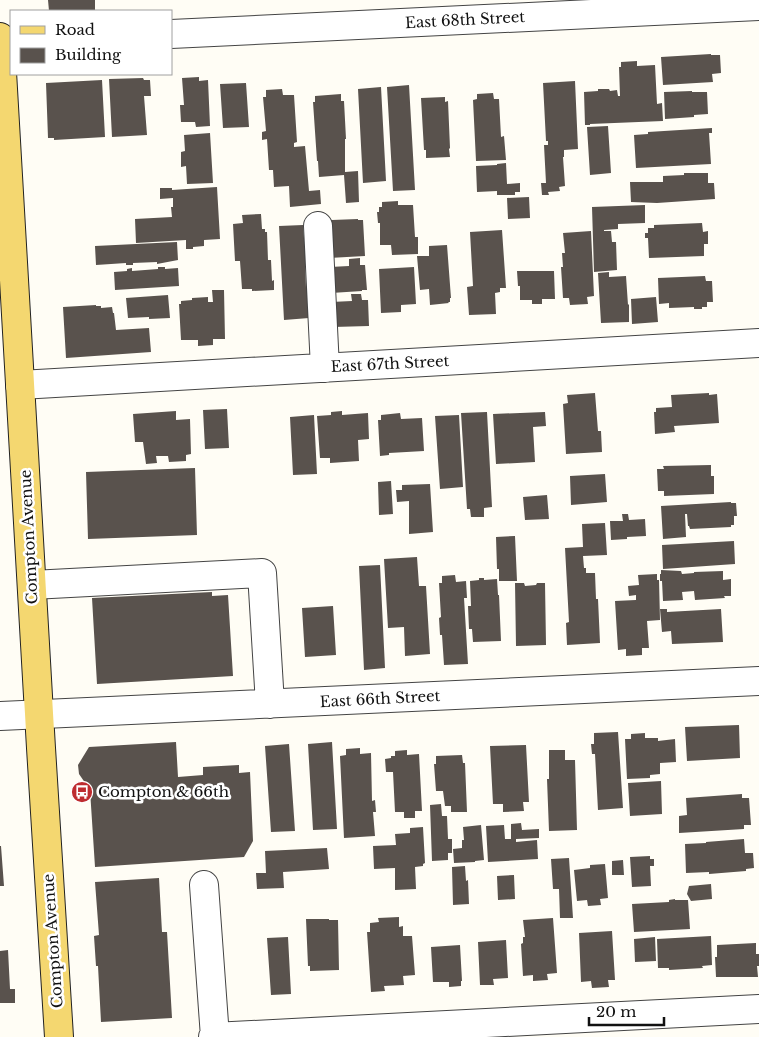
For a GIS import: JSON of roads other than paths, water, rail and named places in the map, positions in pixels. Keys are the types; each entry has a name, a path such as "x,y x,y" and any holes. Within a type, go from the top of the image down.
{"main road":[{"name":"Compton Avenue","path":"0,37 6,250 20,385 59,1037"}],"street":[{"path":"759,6 759,14"},
{"name":"East 68th Street","path":"172,34 759,6"},
{"path":"318,226 325,368"},
{"name":"East 67th Street","path":"20,385 759,343"},
{"path":"32,585 262,573 270,704"},
{"name":"East 66th Street","path":"0,716 759,680"},
{"path":"204,885 214,1037 656,1026 759,1009"}],"place":[{"name":"Compton & 66th","path":"82,792"}]}
